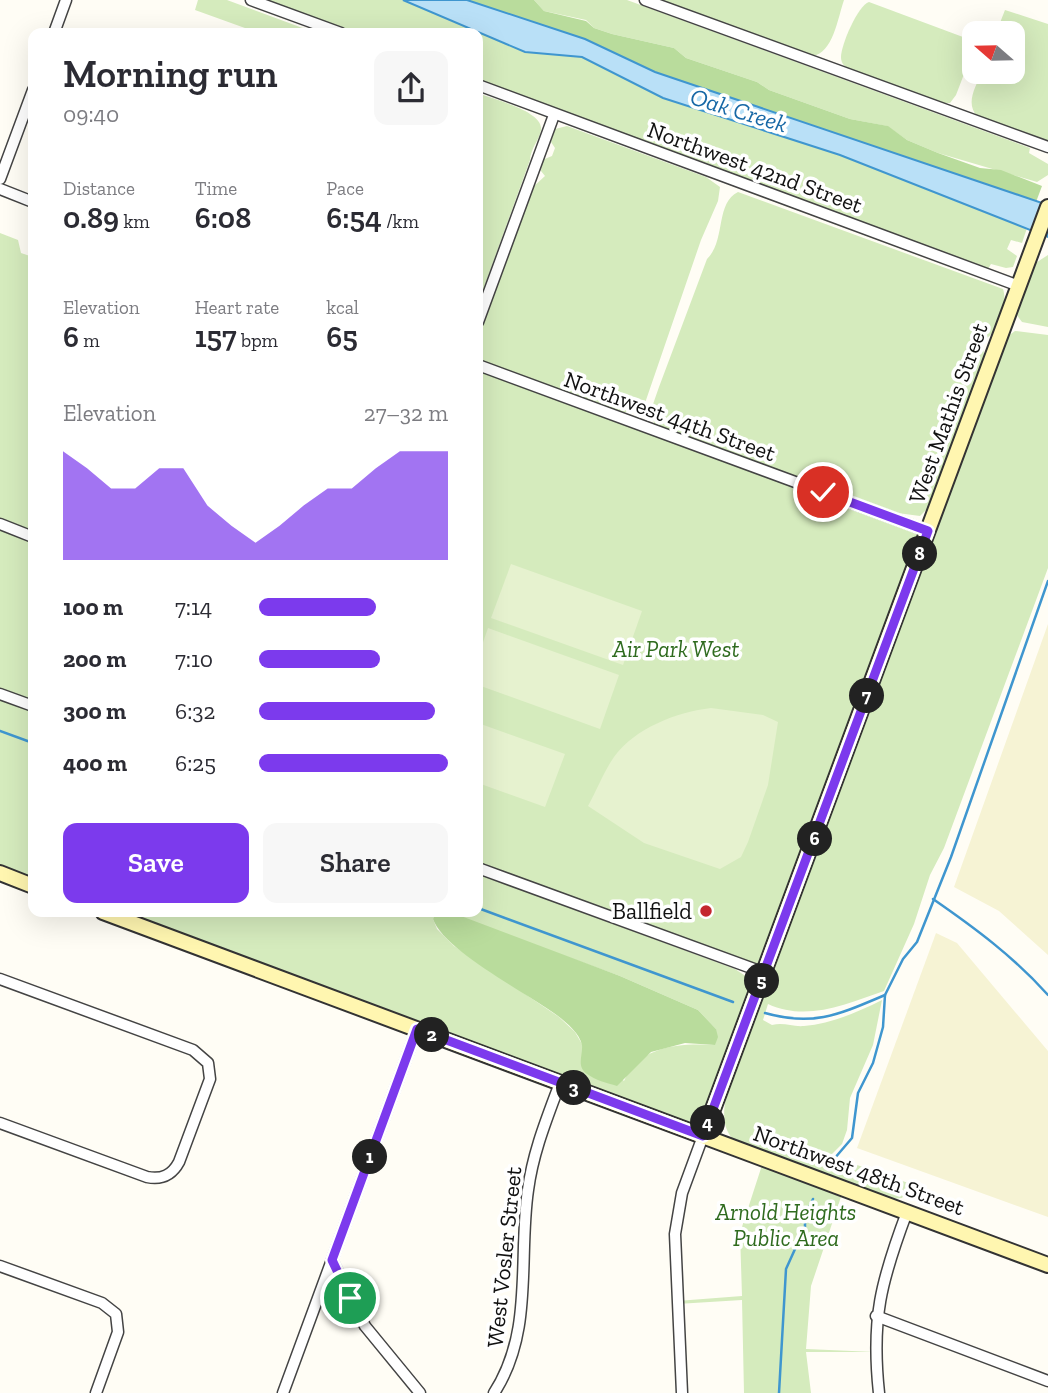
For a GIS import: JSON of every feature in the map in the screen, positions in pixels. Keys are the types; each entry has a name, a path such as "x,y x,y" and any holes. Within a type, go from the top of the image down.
{"main road":[{"name":"West Mathis Street","path":"703,1136 1048,207"},
{"path":"0,873 28,884"},
{"name":"Northwest 48th Street","path":"116,917 1048,1265"}],"street":[{"path":"56,28 66,0"},
{"path":"251,0 327,28"},
{"path":"645,0 1048,147"},
{"name":"Northwest 42nd Street","path":"483,87 1019,286"},
{"path":"0,179 28,103"},
{"path":"483,308 554,115"},
{"path":"0,189 28,200"},
{"name":"Northwest 44th Street","path":"483,367 928,531"},
{"path":"0,524 28,535"},
{"path":"0,694 28,704"},
{"path":"483,870 765,973"},
{"path":"0,979 193,1050 205,1059 210,1070 209,1083 173,1171 161,1178 147,1177 0,1123"},
{"path":"283,1393 417,1029"},
{"name":"West Vosler Street","path":"494,1393 517,1346 527,1192 538,1143 560,1083"},
{"name":"West Mathis Street","path":"682,1393 675,1234 679,1205 703,1136"},
{"path":"879,1393 875,1352 876,1316 886,1267 906,1212"},
{"path":"332,1260 365,1325 420,1393"},
{"path":"0,1265 102,1303 113,1310 119,1323 118,1332 96,1393"},
{"path":"876,1316 1048,1381"}],"shaded area":[{"path":"1048,624 1048,955 999,911 954,887"},
{"path":"936,933 957,943 1048,1051 1048,1217 857,1148"}],"green space":[{"path":"198,0 227,0 303,28 245,28 195,10"},
{"path":"259,0 403,0 469,28 335,28"},
{"path":"467,0 534,0 544,11 586,21 594,28 612,34 674,48 686,58 757,82 769,90 850,119 888,126 907,140 938,153 980,168 1001,170 1042,186 1036,202 999,191 655,72 585,39"},
{"path":"534,0 627,0 1030,148 1029,153 1048,164 1048,175 1037,182 938,153 907,140 887,126 850,119 769,90 757,82 686,58 674,48 612,34 594,28 586,20 544,11"},
{"path":"657,0 844,0 830,42 819,54 812,56"},
{"path":"869,2 962,37 962,79 950,103 940,103 844,65 841,57 847,35"},
{"path":"1005,10 1048,24 1048,141 977,116 972,106 977,84 1026,84 1026,21 1001,21"},
{"path":"483,34 525,52 582,57 663,98 840,155 1027,228 1022,243 1011,240 1007,249 1017,256 1013,267 991,264 988,269 483,83"},
{"path":"483,95 526,112 540,123 539,138 483,290"},
{"path":"567,126 706,177 720,187 718,201 701,240 645,403 639,409 621,413 483,361 483,318 532,188 545,176 541,171 542,160 552,156 555,148 551,142 555,129"},
{"path":"738,192 1003,289 1003,309 995,329 987,338 976,336 974,343 983,349 985,358 930,506 920,516 890,512 654,424 652,407 659,387 707,259 717,242 726,205"},
{"path":"0,233 18,240 21,253 28,255 28,704 0,694"},
{"path":"1048,255 1048,327 1022,322 1016,314 1034,264"},
{"path":"1015,331 1048,335 1048,568 944,848 930,875 914,924 884,991 841,1006 812,1011 783,1009 768,1004 763,1020 772,1025 814,1025 844,1017 882,1000 873,1045 850,1098 847,1130 842,1144 823,1163 831,1169 843,1160 911,1184 902,1198 893,1199 733,1139 724,1119 725,1108 730,1083 742,1050 1008,336"},
{"name":"Air Park West","path":"483,367 928,531 765,973 483,870"},
{"path":"511,564 642,611 623,665 491,618"},
{"path":"488,628 619,675 600,729 483,687 483,642"},
{"path":"0,698 28,709 28,877 0,867"},
{"path":"711,708 763,715 778,722 768,785 748,842 741,857 720,869 644,843 588,806 614,757 633,738 658,723 684,713"},
{"path":"483,725 565,754 545,807 483,785"},
{"path":"483,876 735,969 747,977 751,991 704,1114 691,1122 679,1120 134,917 434,917 437,929 454,946 559,1017 575,1032 582,1044 624,1081 631,1069 651,1053 675,1046 715,1045 716,1029 698,1010 620,976 458,917 483,917"},
{"path":"464,917 620,976 698,1010 716,1029 718,1037 715,1045 685,1043 651,1052 617,1086 594,1078 582,1068 582,1045 573,1029 453,945 433,919"},
{"name":"Arnold Heights Public Area","path":"764,1159 844,1188 811,1286 806,1349 875,1352 806,1352 811,1393 744,1393 742,1300 677,1304 677,1301 742,1296 740,1233"}],"water":[{"name":"Oak Creek","path":"403,0 467,0 585,39 655,72 1048,205 1048,237 840,155 663,98 582,57 525,52 483,34 483,28 469,28"}],"waterway":[{"path":"828,1166 852,1138 858,1093 873,1063 883,1027 885,995 903,959 917,942 951,857 1048,581"},
{"path":"0,731 28,741"},
{"path":"933,899 1022,968 1048,995"},
{"path":"483,910 733,1002"},
{"path":"765,1013 798,1019 813,1018 840,1013 885,995"},
{"path":"779,1393 786,1269 805,1227 805,1217 813,1199"}],"place":[{"name":"Ballfield","path":"706,911"}],"route":[{"path":"350,1298 344,1280 332,1260 417,1029 703,1136 928,531 823,492"}]}
